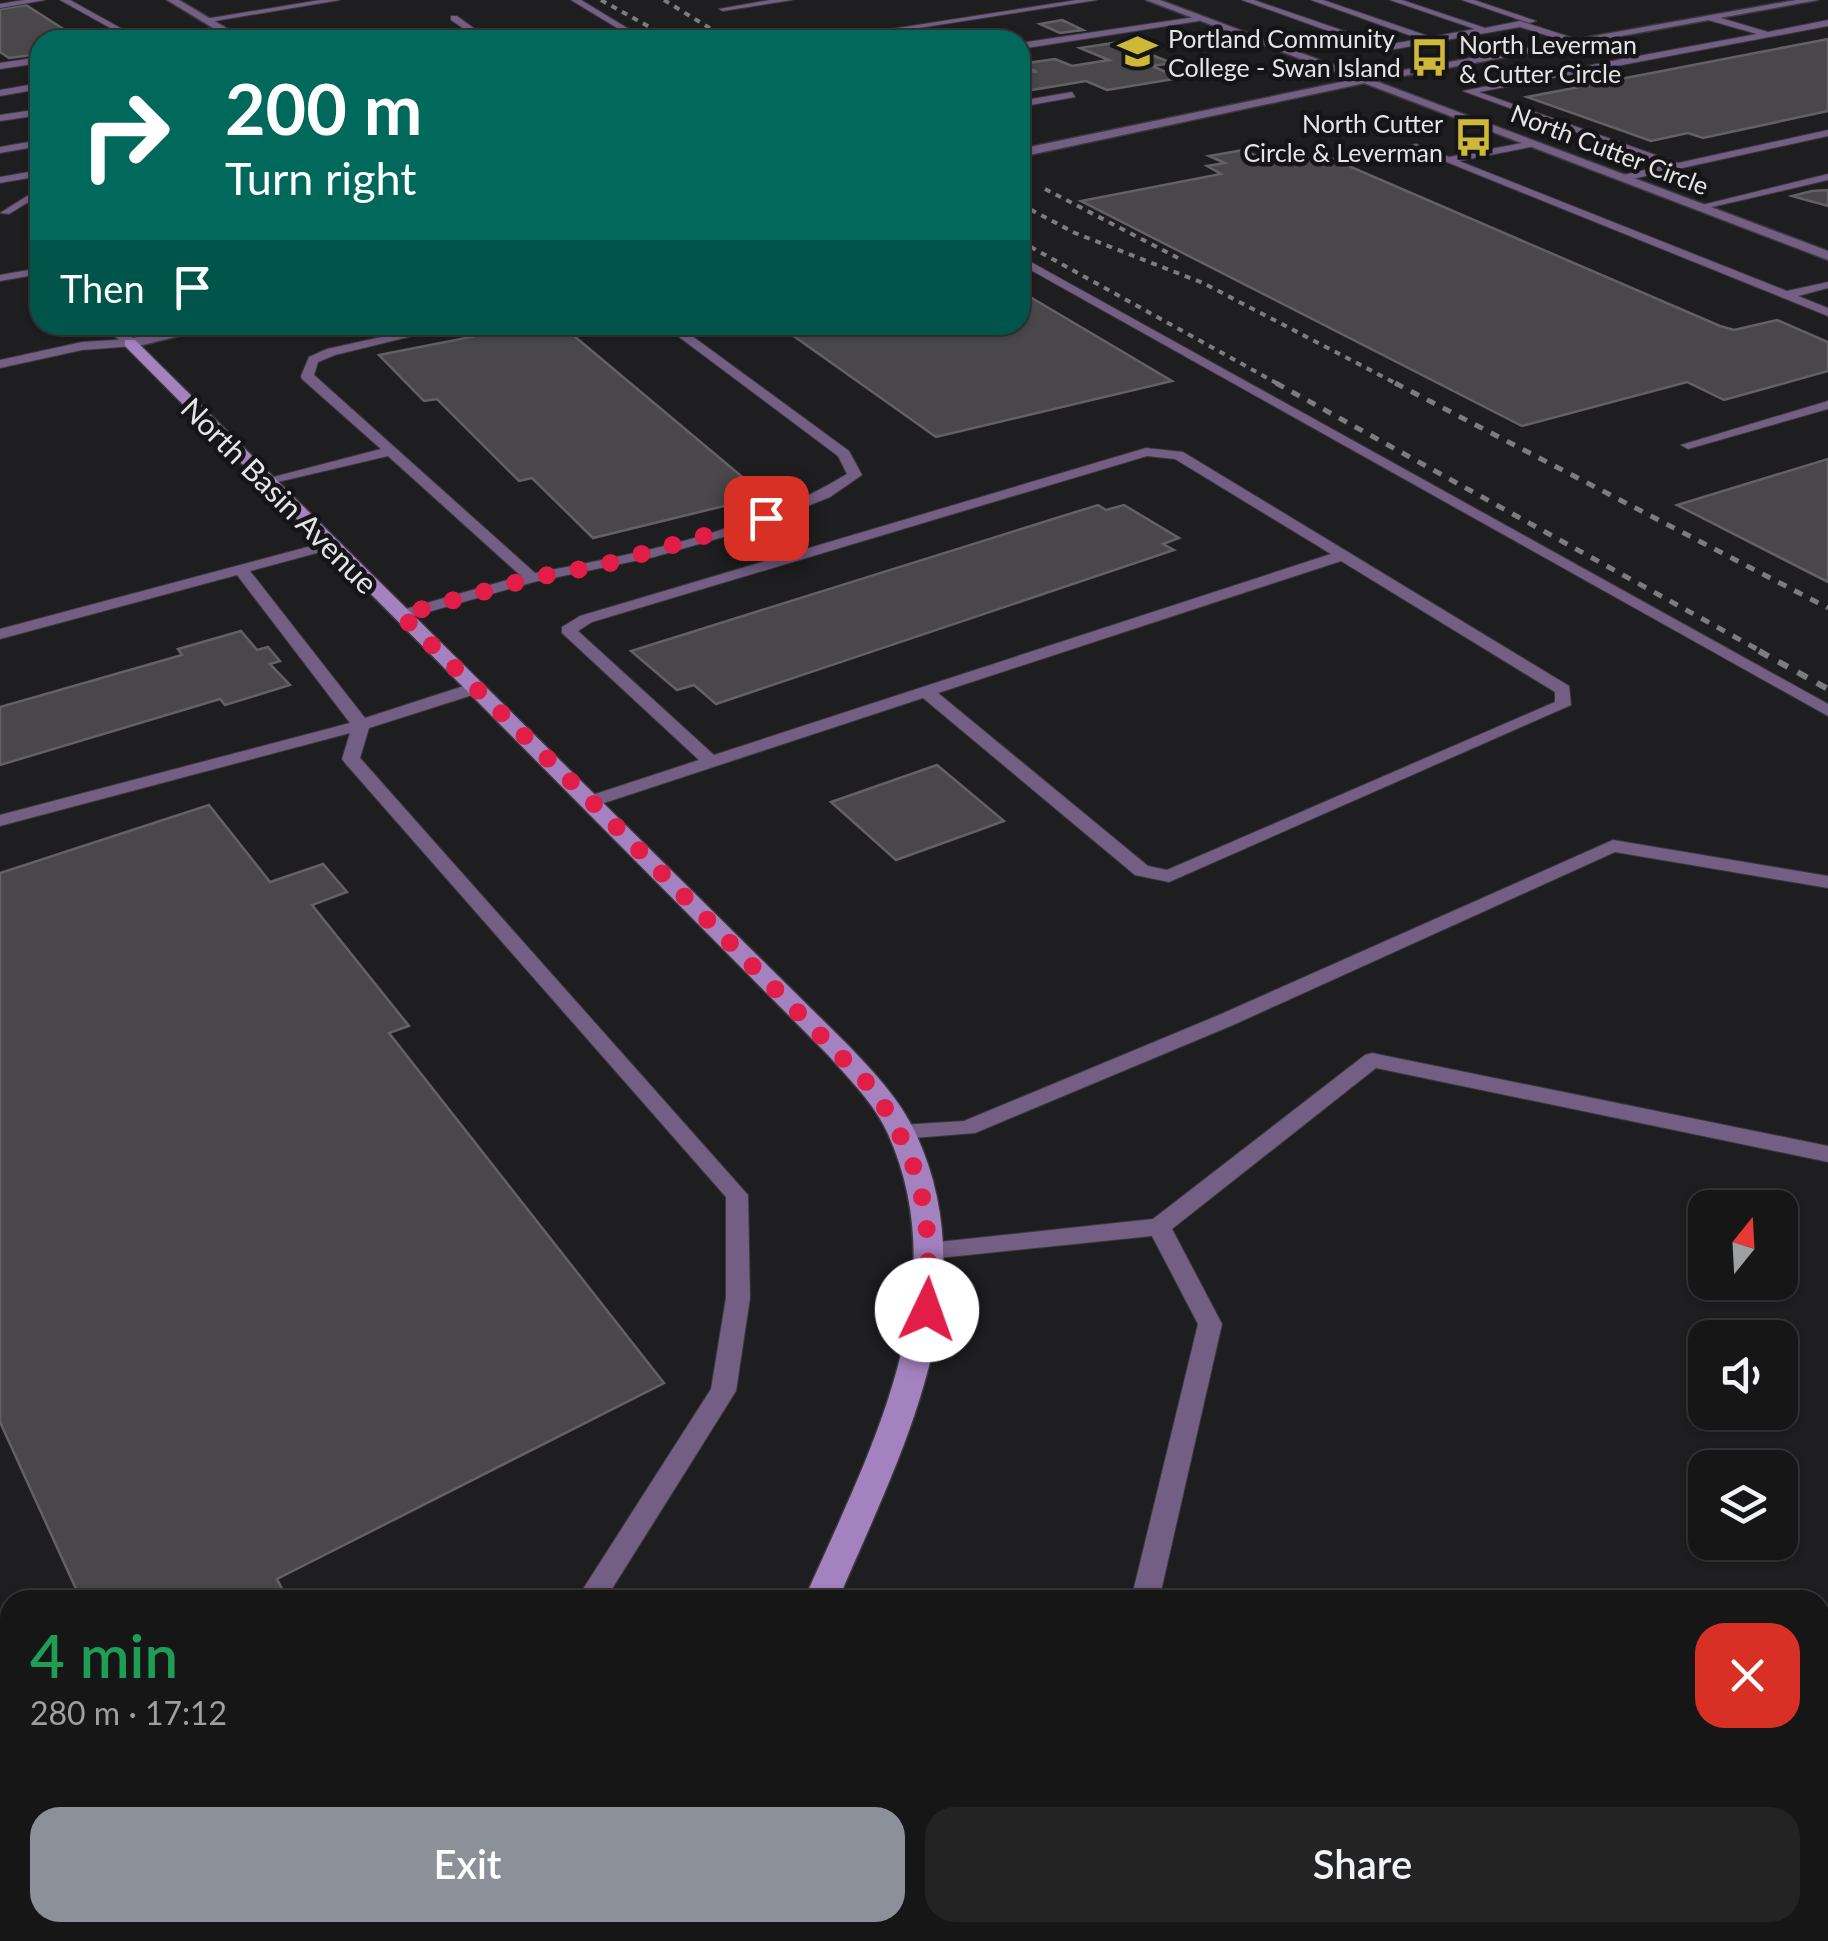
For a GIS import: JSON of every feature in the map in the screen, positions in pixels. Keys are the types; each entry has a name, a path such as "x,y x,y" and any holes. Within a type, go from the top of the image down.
{"main road":[{"name":"North Basin Avenue","path":"130,343 836,1048 873,1089 901,1132 918,1170 926,1208 927,1310 920,1351 825,1590"}],"street":[{"path":"172,0 224,29"},
{"name":"North Cutter Circle","path":"1157,0 1828,256"},
{"path":"1030,152 1365,80 1813,0"},
{"name":"North Basin Avenue","path":"120,335 130,343"},
{"path":"130,343 168,335"}],"lane":[{"path":"0,6 41,0"},
{"path":"64,0 120,30"},
{"path":"208,20 336,0"},
{"path":"575,0 626,30"},
{"path":"723,9 788,0"},
{"path":"891,30 1093,0"},
{"path":"1246,0 1384,48 1535,22 1466,0"},
{"path":"1314,0 1430,40"},
{"path":"1394,0 1486,30"},
{"path":"454,18 471,30"},
{"path":"1030,44 1198,18"},
{"path":"1712,18 1768,34"},
{"path":"1677,166 1468,91 1828,23"},
{"path":"1520,24 1632,60"},
{"path":"218,30 224,29"},
{"path":"0,66 30,62"},
{"path":"0,92 30,88"},
{"path":"1030,102 1072,96"},
{"path":"0,118 30,114"},
{"path":"1623,178 1828,133"},
{"path":"1449,160 1532,144"},
{"path":"0,150 30,146"},
{"path":"1412,146 1828,312"},
{"path":"0,180 30,174"},
{"path":"1698,206 1828,177"},
{"path":"3,213 30,197"},
{"path":"3,213 30,209"},
{"path":"1030,264 1313,419 1828,712"},
{"path":"0,278 30,274"},
{"path":"1786,295 1828,284"},
{"path":"406,335 330,352 307,367 307,376 532,578"},
{"path":"401,615 532,578 603,565 798,508 855,475 844,454 683,335"},
{"path":"0,364 82,346 130,343"},
{"path":"1688,446 1828,405"},
{"path":"266,481 391,451"},
{"path":"712,763 568,630 586,619 1146,452 1178,455 1344,555 1563,690 1563,705 1170,876 1142,871 927,693"},
{"path":"0,634 330,545"},
{"path":"592,802 1344,555"},
{"path":"242,569 362,725"},
{"path":"0,821 362,725 476,688"},
{"path":"362,725 351,759 737,1195 738,1298 723,1391 596,1590"},
{"path":"901,1132 967,1128 1226,1020 1613,846 1828,882"},
{"path":"929,1251 1159,1227 1372,1060 1828,1154"},
{"path":"1147,1590 1210,1324 1159,1227"}],"building":[{"path":"26,5 65,30 30,30 30,55 9,58 0,52 0,9"},
{"path":"1062,20 1083,30 1060,33 1040,24"},
{"path":"1828,39 1828,111 1703,138 1688,133 1651,141 1527,97"},
{"path":"1119,42 1172,63 1152,66 1180,78 1107,90 1086,81 1030,90 1030,71 1037,72 1030,69 1030,63 1055,59 1072,66 1109,60 1080,48"},
{"path":"1243,150 1273,163 1321,154 1720,326 1734,330 1777,320 1828,342 1828,371 1724,400 1687,382 1522,426 1081,201 1221,174 1207,166 1225,163 1209,156"},
{"path":"1828,190 1828,206 1792,196 1812,191"},
{"path":"1030,297 1172,381 936,437 792,335 1030,335"},
{"path":"481,335 573,335 765,496 593,538 532,478 519,481 437,399 424,401 379,355"},
{"path":"1828,459 1828,582 1677,505"},
{"path":"1098,505 1106,510 1124,505 1179,538 1163,544 1174,550 716,704 694,685 677,690 631,651"},
{"path":"241,631 257,650 268,647 280,661 270,664 290,685 225,705 220,699 0,765 0,707 182,655 178,649"},
{"path":"937,765 1004,821 896,860 831,802"},
{"path":"209,805 270,882 323,864 347,892 312,905 409,1026 389,1033 664,1383 277,1579 283,1590 76,1590 0,1422 0,873"}],"railway":[{"path":"601,0 655,30"},
{"path":"664,0 713,30"},
{"path":"1045,189 1178,258"},
{"path":"1030,209 1075,233 1203,283 1399,385"},
{"path":"1030,247 1280,385"},
{"path":"1276,383 1764,653"},
{"path":"1395,383 1828,608"},
{"path":"1759,651 1828,689"}],"place":[{"name":"Portland Community College - Swan Island","path":"1138,52"},
{"name":"North Leverman & Cutter Circle","path":"1429,58"},
{"name":"North Cutter Circle & Leverman","path":"1473,137"}],"route":[{"path":"766,518 603,565 532,578 401,615 592,802 873,1089 901,1132 918,1170 930,1259 927,1310"}]}
